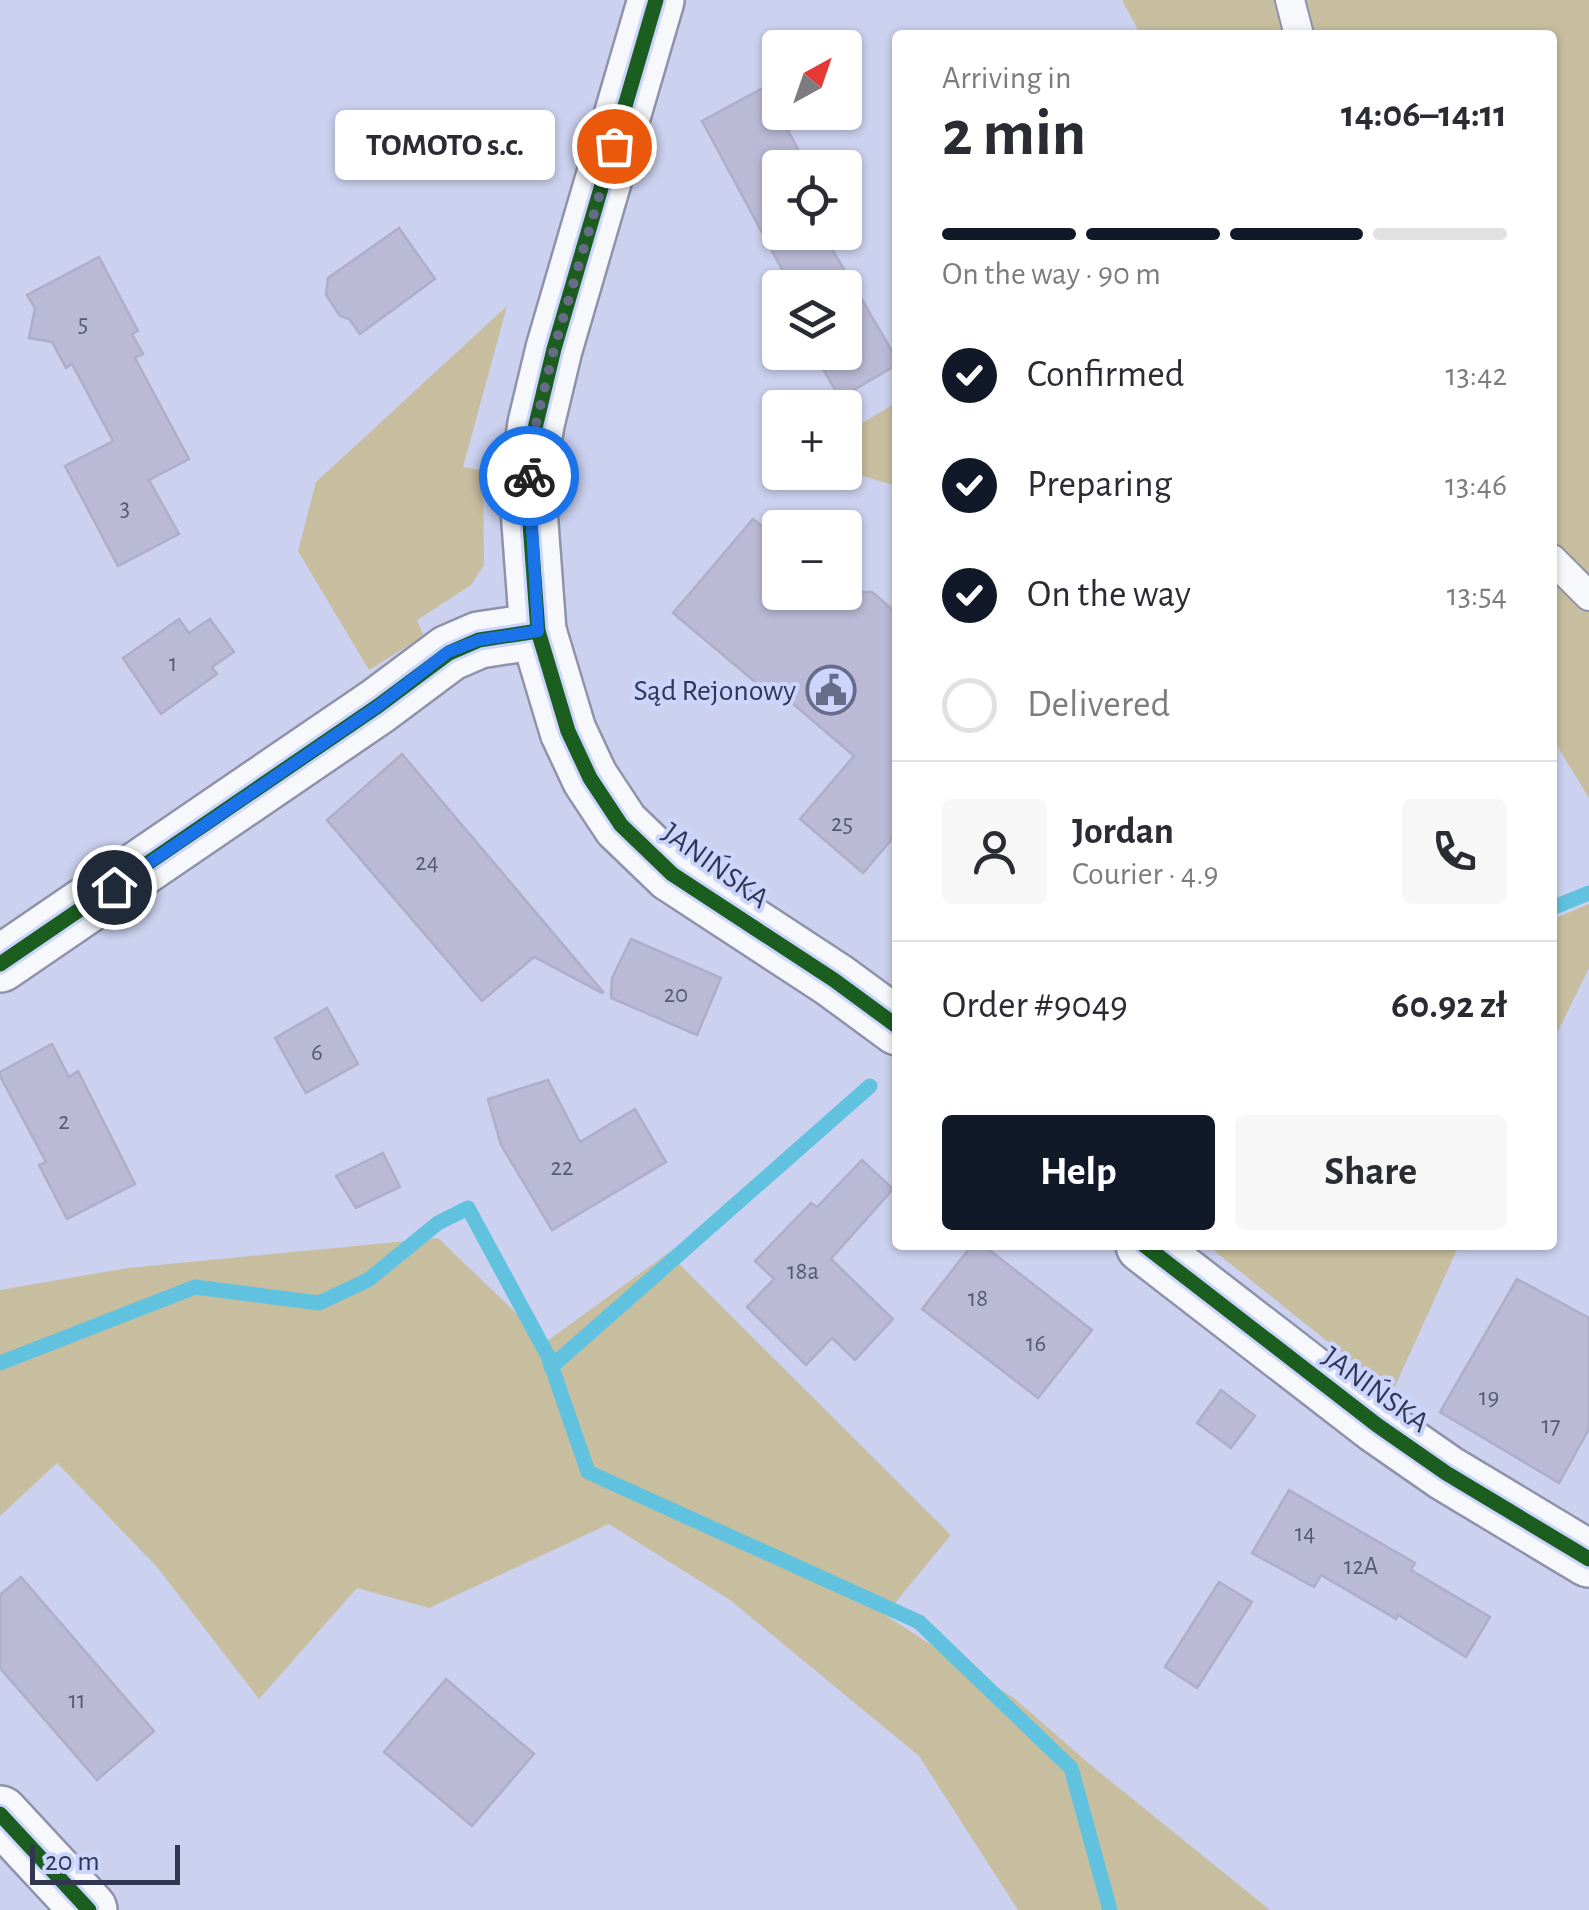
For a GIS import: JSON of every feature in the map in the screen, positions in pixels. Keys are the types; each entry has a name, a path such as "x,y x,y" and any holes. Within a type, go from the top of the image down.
{"street":[{"name":"JANIŃSKA","path":"656,0 554,349 536,424 529,468 538,631 568,731 590,778 621,825 672,874 892,1023"},
{"path":"0,964 378,706 448,652 479,640 538,631"},
{"name":"JANIŃSKA","path":"1150,1250 1377,1425 1589,1559"},
{"path":"0,1814 88,1910"}],"lane":[{"path":"1290,0 1297,30"},
{"path":"1557,563 1589,596"}],"shaded area":[{"path":"1122,0 1589,0 1589,798 1557,746 1557,30 1138,30"},
{"path":"507,306 463,467 483,470 484,565 471,585 417,620 424,636 369,670 298,551 316,482"},
{"path":"892,405 892,485 862,476 862,423"},
{"path":"1589,904 1589,968 1557,1033 1557,917"},
{"path":"438,1238 546,1342 668,1253 951,1535 885,1615 1014,1698 1270,1910 1018,1910 919,1756 730,1600 609,1524 429,1608 357,1588 259,1699 157,1567 57,1463 0,1516 0,1290 128,1268"},
{"path":"1213,1250 1457,1250 1392,1393"}],"building":[{"path":"762,89 762,130 788,130 798,150 762,150 762,232 702,121"},
{"path":"399,228 435,279 360,334 349,319 340,316 326,295 328,278"},
{"path":"772,250 833,250 844,270 782,270"},
{"path":"99,257 138,331 132,334 143,354 135,358 189,459 149,480 179,534 118,566 65,466 113,441 72,364 66,368 52,342 29,338 35,308 27,295"},
{"path":"862,300 892,351 892,368 854,390 835,390 824,370 862,370"},
{"name":"Sąd Rejonowy","path":"753,519 762,526 762,610 862,610 862,592 872,592 892,609 892,839 863,873 800,819 854,756 784,696 779,702 673,613"},
{"path":"179,619 189,633 210,619 234,652 212,667 217,674 161,714 123,658"},
{"path":"402,754 602,993 534,957 482,1001 327,820"},
{"path":"631,939 721,978 697,1035 611,998 612,978"},
{"path":"327,1008 358,1064 306,1093 275,1038"},
{"path":"52,1044 69,1077 78,1071 135,1184 67,1219 39,1165 46,1162 0,1076 0,1072"},
{"path":"548,1080 580,1142 635,1109 666,1162 552,1230 501,1145 488,1099"},
{"path":"383,1153 400,1187 356,1208 336,1176"},
{"path":"862,1160 892,1188 831,1259 893,1319 855,1360 832,1338 806,1365 747,1307 774,1279 755,1261 811,1203 817,1207"},
{"path":"968,1250 989,1250 1092,1330 1038,1398 922,1309"},
{"path":"1517,1279 1589,1318 1589,1429 1559,1483 1440,1412"},
{"path":"1221,1390 1255,1416 1231,1448 1197,1423"},
{"path":"1289,1490 1415,1563 1411,1570 1490,1617 1466,1657 1398,1615 1396,1619 1321,1575 1314,1587 1252,1553"},
{"path":"21,1577 154,1731 97,1780 0,1668 0,1595"},
{"path":"1219,1582 1252,1602 1197,1688 1165,1667"},
{"path":"446,1679 534,1754 472,1826 384,1752"}],"waterway":[{"path":"1557,906 1589,893"},
{"path":"551,1367 870,1086"},
{"path":"0,1363 195,1287 319,1303 368,1280 438,1223 468,1208 548,1356 588,1472 919,1622 1071,1768 1110,1910"}],"cycle path":[{"path":"656,0 554,349 536,424 529,468 529,510 538,631 568,731 590,778 621,825 672,874 892,1023"},
{"path":"0,964 378,706 449,653 479,640 538,631"},
{"path":"1150,1250 1377,1425 1446,1473 1589,1559"},
{"path":"0,1814 89,1910"}],"way so far":[{"path":"529,476 536,424 554,349 614,146"}],"place":[{"name":"TOMOTO s.c.","path":"614,146"},
{"name":"Sąd Rejonowy","path":"831,690"}],"route":[{"path":"114,887 378,706 448,652 479,640 538,631 529,476"}]}
